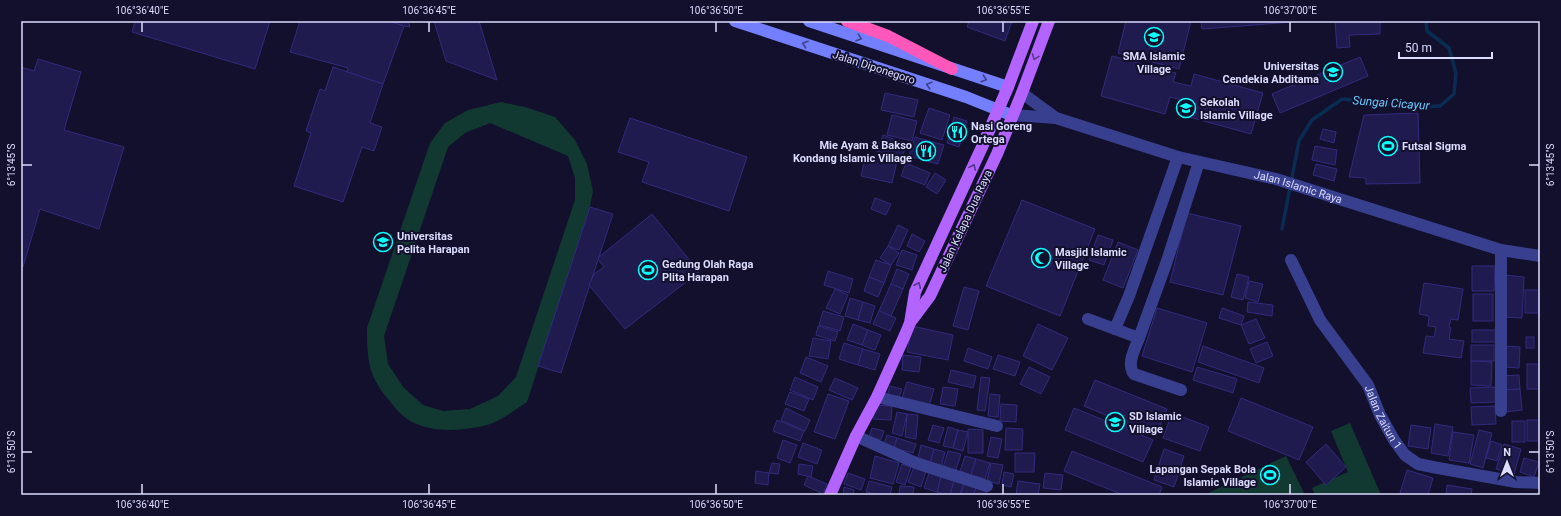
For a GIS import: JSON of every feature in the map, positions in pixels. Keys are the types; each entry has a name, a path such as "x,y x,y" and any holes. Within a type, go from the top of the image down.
{"highway":[{"path":"847,21 888,36 952,69"}],"main road":[{"name":"Jalan Kelapa Dua Raya","path":"910,323 915,292 982,147 1008,87 1033,21"},
{"name":"Jalan Kelapa Dua Raya","path":"830,495 856,436 877,397 910,323 930,296 997,154 1049,21"},
{"path":"950,219 964,224"}],"street":[{"name":"Jalan Diponegoro","path":"735,21 966,97 1011,115"},
{"name":"Jalan Diponegoro","path":"809,21 1008,87"},
{"name":"Jalan Islamic Raya","path":"1022,93 1056,118"},
{"name":"Jalan Islamic Raya","path":"1011,115 1056,118 1178,157 1304,188 1501,250 1540,256"},
{"path":"1115,329 1129,296 1178,157"},
{"path":"1181,390 1134,374 1131,371 1130,364 1167,261 1199,162"},
{"path":"1501,250 1501,410"},
{"name":"Jalan Zaitun 1","path":"1291,260 1320,320 1368,385 1380,415 1394,440 1405,455 1418,464 1516,482 1540,483"},
{"path":"1088,319 1139,338"},
{"path":"877,397 997,426"},
{"path":"856,436 922,466 987,486"}],"green space":[{"path":"501,102 525,107 555,117 575,140 587,164 593,191 590,207 527,402 503,418 487,425 469,429 449,430 421,426 408,420 396,409 378,385 371,370 367,328 430,143 445,123 468,110","holes":["490,123 568,156 575,178 575,200 516,377 498,396 470,409 443,411 423,405 403,387 388,364 384,336 448,147 465,133"]},
{"path":"1350,423 1381,495 1315,495 1312,488 1348,472 1331,431"},
{"name":"Lapangan Sepak Bola Islamic Village","path":"1286,456 1305,495 1204,495"}],"building":[{"path":"135,21 270,21 255,69 132,32"},
{"path":"300,21 389,21 404,26 383,84 347,72 348,68 290,52"},
{"path":"389,21 408,21 410,27 404,26"},
{"path":"434,21 479,21 497,80 446,61"},
{"path":"969,21 1012,21 1005,41 967,27"},
{"name":"SMA Islamic Village","path":"1126,21 1191,21 1179,69 1118,53"},
{"path":"1201,21 1306,21 1202,29"},
{"path":"1335,21 1380,21 1380,34 1349,35 1350,47 1337,48"},
{"path":"1112,56 1176,73 1173,82 1191,86 1194,74 1263,93 1251,134 1182,115 1186,101 1170,97 1165,114 1101,96"},
{"path":"1360,57 1368,76 1280,113 1272,94"},
{"path":"38,59 81,72 64,130 124,147 99,229 40,209 23,267 21,267 21,67 34,71"},
{"path":"333,67 383,84 370,123 382,127 374,151 362,147 343,202 294,186 311,133 306,131 320,89 325,91"},
{"path":"885,93 918,100 914,117 881,110"},
{"path":"929,108 950,115 942,140 920,133"},
{"name":"Futsal Sigma","path":"1418,113 1420,183 1366,184 1366,178 1349,177 1364,115"},
{"path":"892,115 917,121 912,141 887,135"},
{"name":"Nasi Goreng Ortega","path":"954,117 967,121 959,147 947,143"},
{"path":"630,118 747,157 729,211 642,182 649,162 618,152"},
{"path":"1323,129 1336,132 1334,143 1320,139"},
{"path":"883,135 907,144 901,160 877,151"},
{"name":"Mie Ayam & Bakso Kondang Islamic Village","path":"915,137 944,145 938,164 909,156"},
{"path":"1315,146 1337,150 1335,165 1312,160"},
{"path":"866,154 897,161 892,183 861,176"},
{"path":"906,163 930,173 925,185 901,176"},
{"path":"1316,164 1337,169 1334,181 1313,175"},
{"path":"935,173 946,180 937,194 926,187"},
{"path":"875,198 891,204 886,215 871,209"},
{"name":"Masjid Islamic Village","path":"1022,200 1095,229 1060,316 986,286"},
{"path":"590,207 613,214 561,373 538,366"},
{"path":"1187,213 1241,226 1223,295 1170,282"},
{"name":"Gedung Olah Raga Plita Harapan","path":"652,214 699,272 625,329 589,285 594,274 604,267 598,259 599,257"},
{"path":"898,225 908,230 899,250 888,246"},
{"path":"912,234 925,241 919,252 907,246"},
{"path":"1098,235 1113,240 1104,265 1089,260"},
{"path":"1118,242 1138,250 1123,288 1103,280"},
{"path":"888,246 899,253 891,265 880,258"},
{"path":"902,250 917,255 912,270 896,265"},
{"path":"876,260 891,265 884,283 869,277"},
{"path":"1472,266 1495,266 1494,291 1472,291"},
{"path":"897,269 909,274 903,289 891,284"},
{"path":"828,271 853,279 849,293 824,285"},
{"path":"1237,274 1249,277 1243,300 1231,297"},
{"path":"1504,275 1524,277 1522,318 1502,317"},
{"path":"869,277 884,283 878,297 864,291"},
{"path":"1249,281 1263,284 1258,302 1245,298"},
{"path":"1424,283 1463,289 1458,320 1451,319 1449,327 1451,328 1449,339 1464,341 1461,358 1423,353 1426,336 1434,337 1436,327 1428,326 1429,316 1419,314"},
{"path":"891,284 903,289 891,316 879,311"},
{"path":"964,287 979,291 968,330 953,326"},
{"path":"835,289 848,295 840,314 826,308"},
{"path":"1525,290 1540,290 1540,313 1525,313"},
{"path":"1473,294 1493,294 1493,321 1473,321"},
{"path":"850,298 863,302 858,320 845,316"},
{"path":"863,302 875,306 870,323 858,320"},
{"path":"1248,302 1273,305 1272,316 1247,312"},
{"path":"1157,308 1207,323 1192,372 1142,356"},
{"path":"1222,308 1244,316 1241,325 1219,318"},
{"path":"823,311 844,317 840,331 819,325"},
{"path":"879,311 896,318 890,331 873,324"},
{"path":"1256,319 1265,338 1249,344 1241,325"},
{"path":"853,324 868,330 862,345 847,340"},
{"path":"1038,324 1068,338 1052,370 1023,356"},
{"path":"818,326 838,332 835,341 816,335"},
{"path":"912,326 953,335 948,360 907,352"},
{"path":"868,330 881,335 875,350 862,345"},
{"path":"1472,330 1496,330 1496,342 1472,342"},
{"path":"1526,337 1534,337 1534,348 1526,348"},
{"path":"813,338 831,341 828,359 809,356"},
{"path":"1267,342 1273,356 1256,363 1250,349"},
{"path":"844,343 863,349 858,365 839,359"},
{"path":"1471,345 1494,345 1494,361 1471,361"},
{"path":"1203,346 1264,368 1259,383 1198,362"},
{"path":"1505,346 1520,347 1519,368 1504,367"},
{"path":"968,348 992,357 988,369 964,361"},
{"path":"863,349 880,354 875,370 858,365"},
{"path":"903,355 921,357 919,372 902,370"},
{"path":"998,355 1020,362 1015,376 993,369"},
{"path":"806,357 828,366 821,382 800,373"},
{"path":"1471,361 1492,362 1491,386 1471,385"},
{"path":"1527,364 1540,364 1540,389 1527,389"},
{"path":"1029,367 1050,377 1041,394 1020,384"},
{"path":"1197,367 1237,379 1233,393 1193,380"},
{"path":"951,370 976,376 973,388 948,382"},
{"path":"1519,375 1520,389 1504,390 1502,376"},
{"path":"795,377 818,387 813,400 790,390"},
{"path":"981,377 990,378 985,411 977,410"},
{"path":"835,378 858,388 852,400 829,390"},
{"name":"SD Islamic Village","path":"1095,380 1167,409 1156,435 1128,424 1126,429 1153,440 1143,462 1065,430 1074,408 1106,421 1108,416 1084,406"},
{"path":"907,382 934,389 929,406 902,398"},
{"path":"890,386 902,389 898,399 887,396"},
{"path":"943,387 958,389 955,406 940,404"},
{"path":"1495,387 1496,402 1471,403 1470,388"},
{"path":"1520,389 1522,410 1505,412 1504,390"},
{"path":"790,392 809,399 804,411 785,404"},
{"path":"828,394 849,401 835,439 814,432"},
{"path":"990,394 1000,395 998,417 988,416"},
{"path":"1241,398 1313,427 1299,460 1228,431"},
{"path":"1001,404 1017,405 1016,422 1000,421"},
{"path":"874,405 892,406 891,420 873,419"},
{"path":"1495,406 1496,424 1472,425 1471,407"},
{"path":"786,408 810,420 805,431 781,420"},
{"path":"897,412 907,414 902,436 892,433"},
{"path":"1172,413 1209,427 1200,451 1163,438"},
{"path":"907,414 918,415 916,439 905,437"},
{"path":"777,420 804,431 800,441 773,431"},
{"path":"1527,420 1540,420 1540,441 1527,441"},
{"path":"1512,421 1525,421 1525,442 1512,442"},
{"path":"1435,424 1453,427 1448,456 1431,453"},
{"path":"933,425 944,428 939,443 928,440"},
{"path":"1411,425 1431,428 1428,449 1408,446"},
{"path":"948,427 958,430 953,448 943,446"},
{"path":"872,428 884,431 881,440 869,437"},
{"path":"1006,428 1023,429 1022,450 1005,450"},
{"path":"968,429 983,430 983,453 968,453"},
{"path":"958,430 968,432 963,451 953,448"},
{"path":"1479,430 1492,433 1483,468 1470,464"},
{"path":"1453,432 1474,435 1469,463 1449,460"},
{"path":"887,435 897,438 894,448 884,444"},
{"path":"991,437 1002,439 998,458 987,456"},
{"path":"897,438 916,444 913,453 894,448"},
{"path":"783,440 797,445 790,463 777,458"},
{"path":"1491,441 1502,445 1497,461 1486,458"},
{"path":"803,443 822,450 817,464 798,457"},
{"path":"1326,444 1346,467 1326,485 1306,462"},
{"path":"1504,444 1521,449 1514,474 1496,469"},
{"path":"921,445 934,449 930,464 917,461"},
{"path":"934,449 945,452 941,467 930,464"},
{"path":"1164,449 1184,456 1174,487 1154,480"},
{"path":"948,451 961,454 956,470 943,467"},
{"path":"1072,451 1162,487 1159,495 1123,495 1064,471"},
{"path":"1015,453 1035,453 1034,472 1015,472"},
{"path":"875,456 899,463 893,484 870,478"},
{"path":"965,456 976,459 971,475 960,471"},
{"path":"1524,458 1539,462 1534,477 1520,472"},
{"path":"976,459 990,463 985,479 971,475"},
{"path":"772,463 780,464 778,474 769,473"},
{"path":"991,463 1003,465 999,484 987,481"},
{"path":"799,464 813,466 811,477 798,474"},
{"path":"902,464 911,467 905,485 896,482"},
{"path":"914,467 926,471 921,487 908,482"},
{"path":"1407,470 1433,478 1428,495 1405,495 1400,493"},
{"path":"756,471 769,473 768,485 755,483"},
{"path":"1004,472 1014,474 1011,487 1002,485"},
{"path":"848,473 865,479 861,490 844,484"},
{"path":"929,473 941,477 937,492 924,488"},
{"path":"1045,473 1063,475 1061,490 1043,488"},
{"path":"808,476 827,484 823,494 804,485"},
{"path":"941,477 954,481 950,495 937,492"},
{"path":"869,481 892,487 890,495 880,495 866,492"},
{"path":"954,481 964,484 960,495 950,495"},
{"path":"1018,481 1040,484 1038,495 1016,495"},
{"path":"964,484 976,488 973,495 960,495"},
{"path":"1447,485 1472,489 1471,495 1446,495"},
{"path":"900,486 914,487 913,495 899,495"},
{"path":"844,487 854,490 853,495 843,495"},
{"path":"976,488 987,491 986,495 973,495"}],"waterway":[{"name":"Sungai Cicayur","path":"1282,229 1299,141 1312,120 1342,99 1419,107 1440,106 1454,94 1456,73 1449,48 1427,31 1426,21"}],"place":[{"name":"SMA Islamic Village","path":"1154,37"},
{"name":"Universitas Cendekia Abditama","path":"1333,72"},
{"name":"Sekolah Islamic Village","path":"1186,108"},
{"name":"Nasi Goreng Ortega","path":"957,132"},
{"name":"Futsal Sigma","path":"1388,146"},
{"name":"Mie Ayam & Bakso Kondang Islamic Village","path":"926,151"},
{"name":"Universitas Pelita Harapan","path":"383,242"},
{"name":"Masjid Islamic Village","path":"1041,258"},
{"name":"Gedung Olah Raga Plita Harapan","path":"648,270"},
{"name":"SD Islamic Village","path":"1115,422"},
{"name":"Lapangan Sepak Bola Islamic Village","path":"1270,475"}]}
